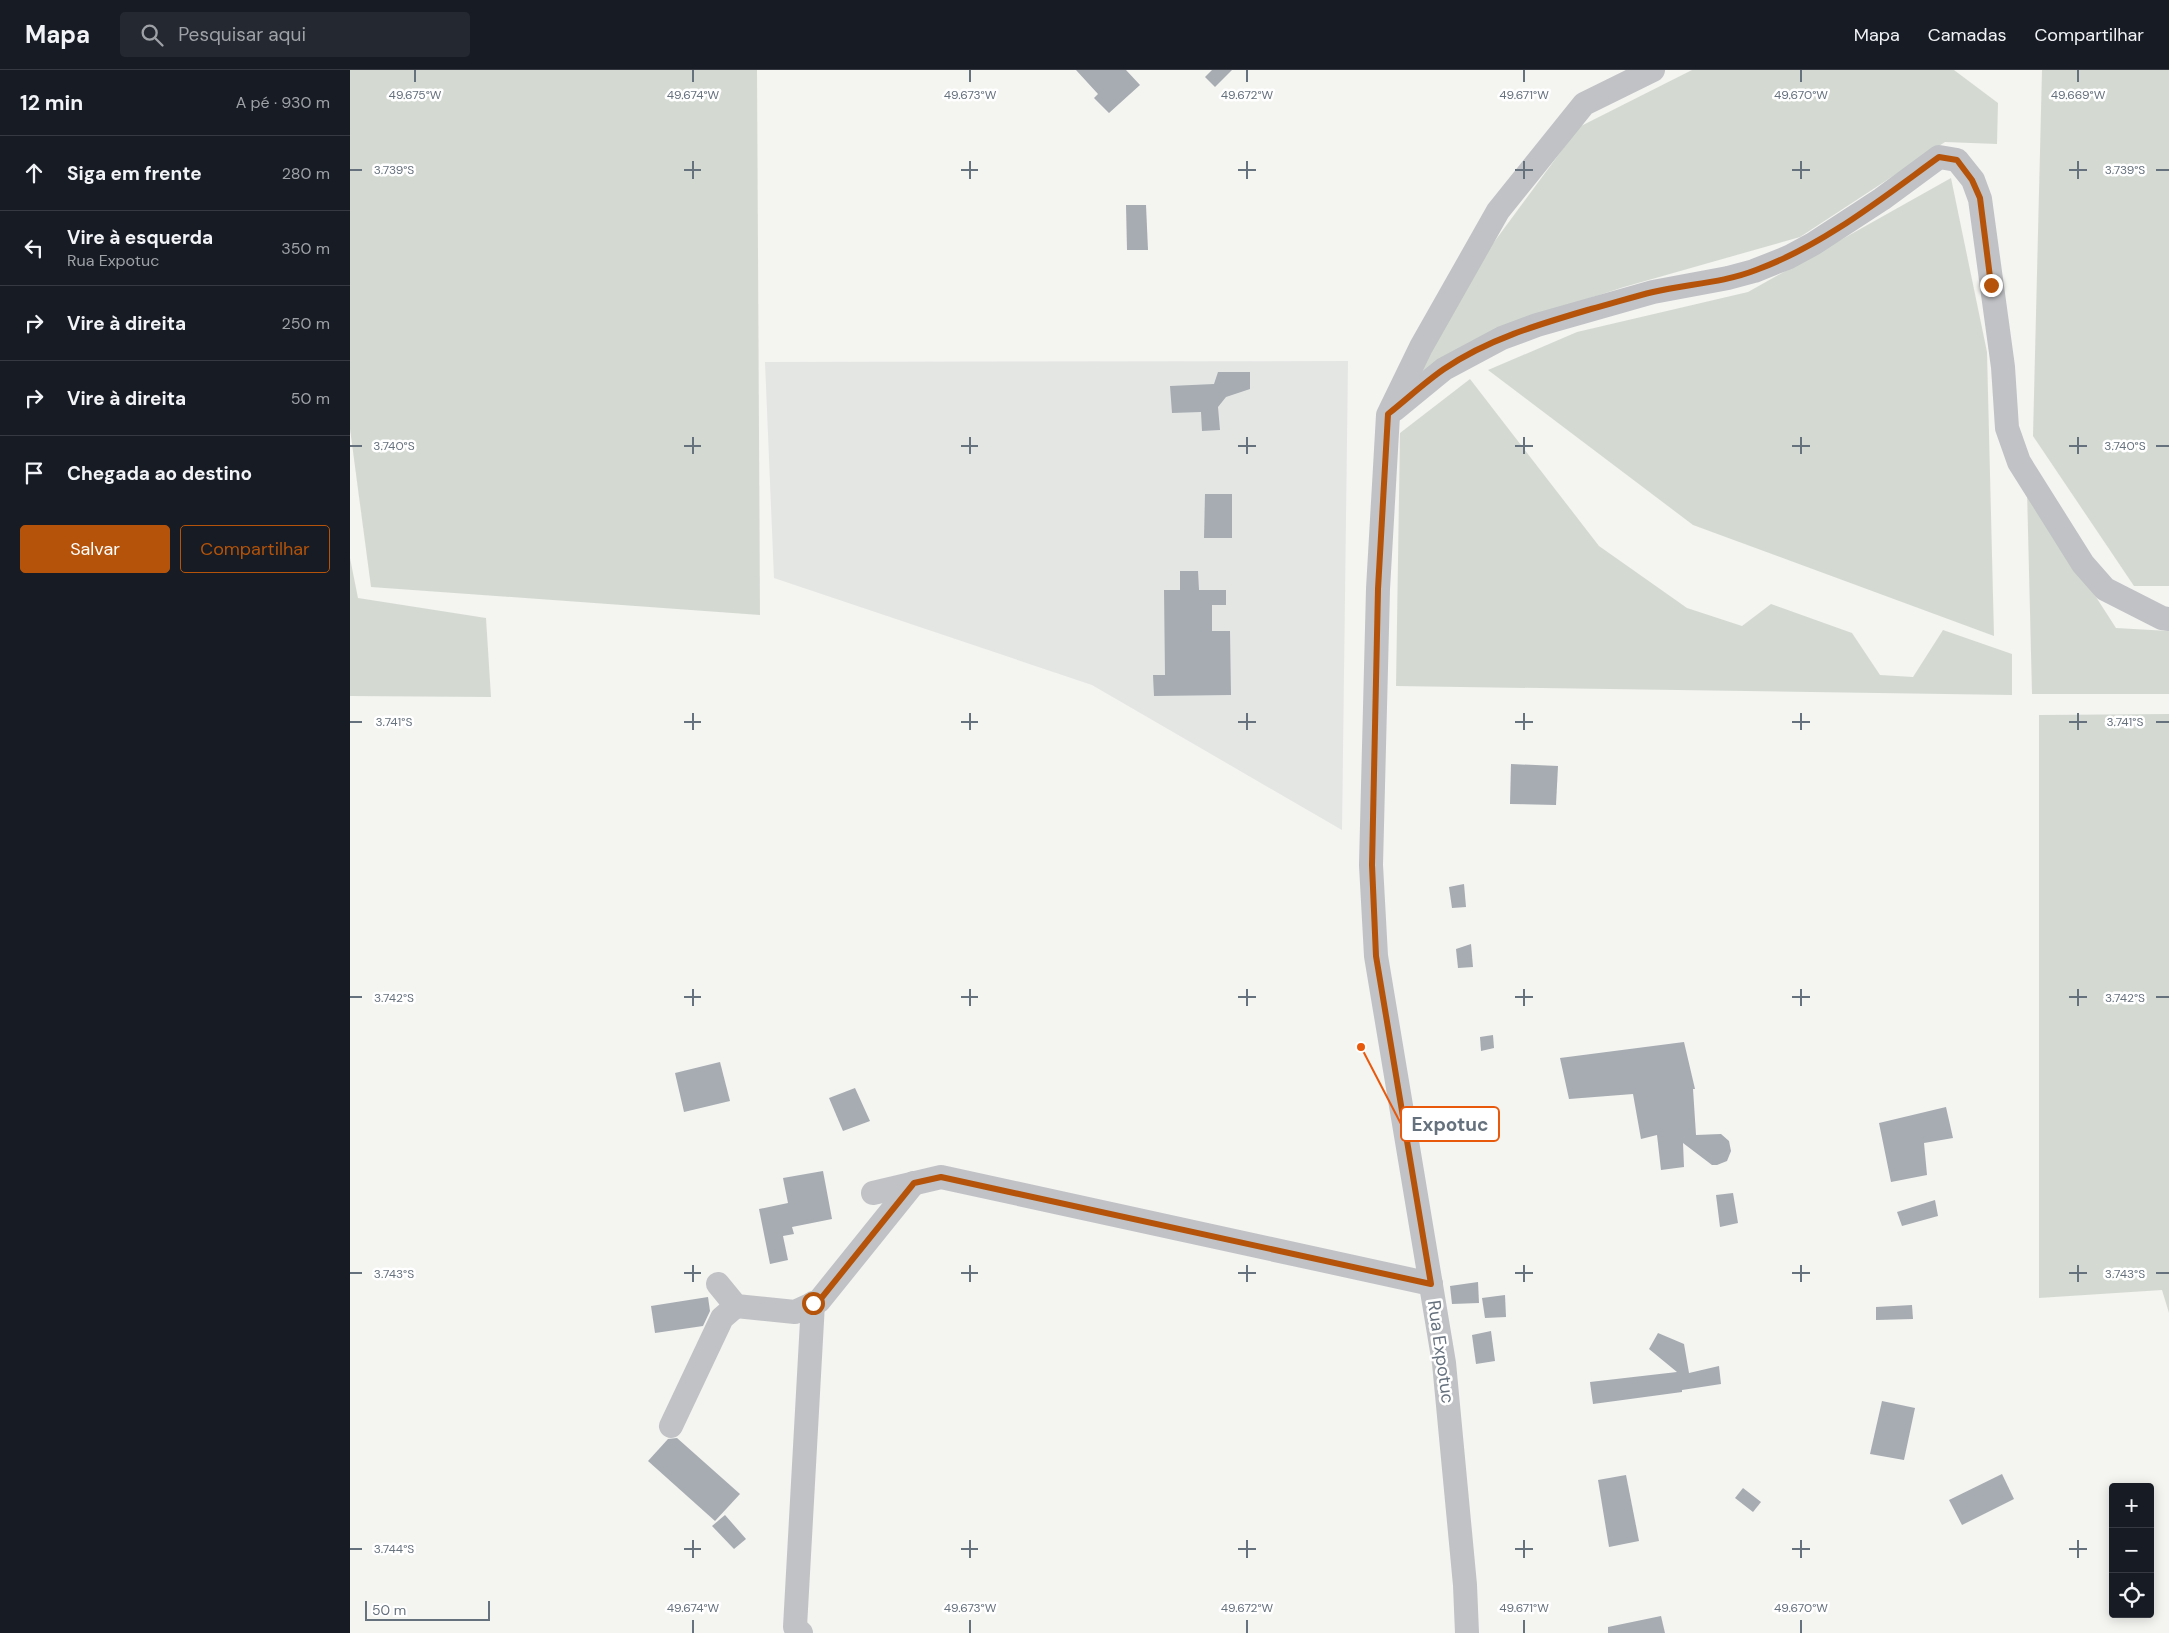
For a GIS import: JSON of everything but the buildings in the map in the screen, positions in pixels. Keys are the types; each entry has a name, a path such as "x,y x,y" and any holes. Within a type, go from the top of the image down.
{"street":[{"path":"1388,414 1420,347 1498,211 1584,104 1653,70"},
{"path":"1388,414 1444,369 1502,338 1537,325 1653,292 1728,278 1754,271 1813,244 1882,199 1939,157 1957,160 1972,180 1980,198 2003,367 2007,428 2019,462 2082,564 2105,589 2162,618 2169,619"},
{"name":"Rua Expotuc","path":"1388,414 1378,589 1372,865 1376,956 1444,1363 1465,1585 1467,1633"},
{"path":"873,1193 941,1177 1431,1284"},
{"path":"718,1284 736,1306 795,1312 819,1301 914,1183"},
{"path":"801,1633 795,1627 813,1303"},
{"path":"671,1426 722,1318 736,1306"}],"shaded area":[{"path":"350,70 757,70 760,615 371,587 350,429"},
{"path":"1692,70 1954,70 1998,103 1997,144 1945,142 1800,237 1624,287 1500,327 1411,381 1469,276 1579,127"},
{"path":"2042,70 2169,70 2169,586 2134,586 2033,436"},
{"path":"1951,178 1987,352 1994,636 1693,525 1488,370 1577,332 1748,292"},
{"path":"1348,361 1342,830 1092,685 774,578 765,362"},
{"path":"1470,379 1599,546 1687,608 1742,626 1771,604 1852,633 1880,675 1913,677 1943,630 2012,654 2012,695 1396,686 1400,433"},
{"path":"2027,490 2116,628 2169,631 2169,694 2032,694"},
{"path":"350,558 358,598 486,618 491,697 350,696"},
{"path":"2169,714 2169,1313 2162,1290 2039,1298 2039,715"}],"place":[{"name":"Expotuc","path":"1361,1047"}],"route":[{"path":"813,1303 819,1301 914,1183 941,1177 1431,1284 1376,956 1372,865 1378,589 1388,414 1444,369 1502,338 1537,325 1653,292 1728,278 1754,271 1789,257 1813,244 1882,199 1939,157 1957,160 1972,180 1980,198 1991,285"}]}
